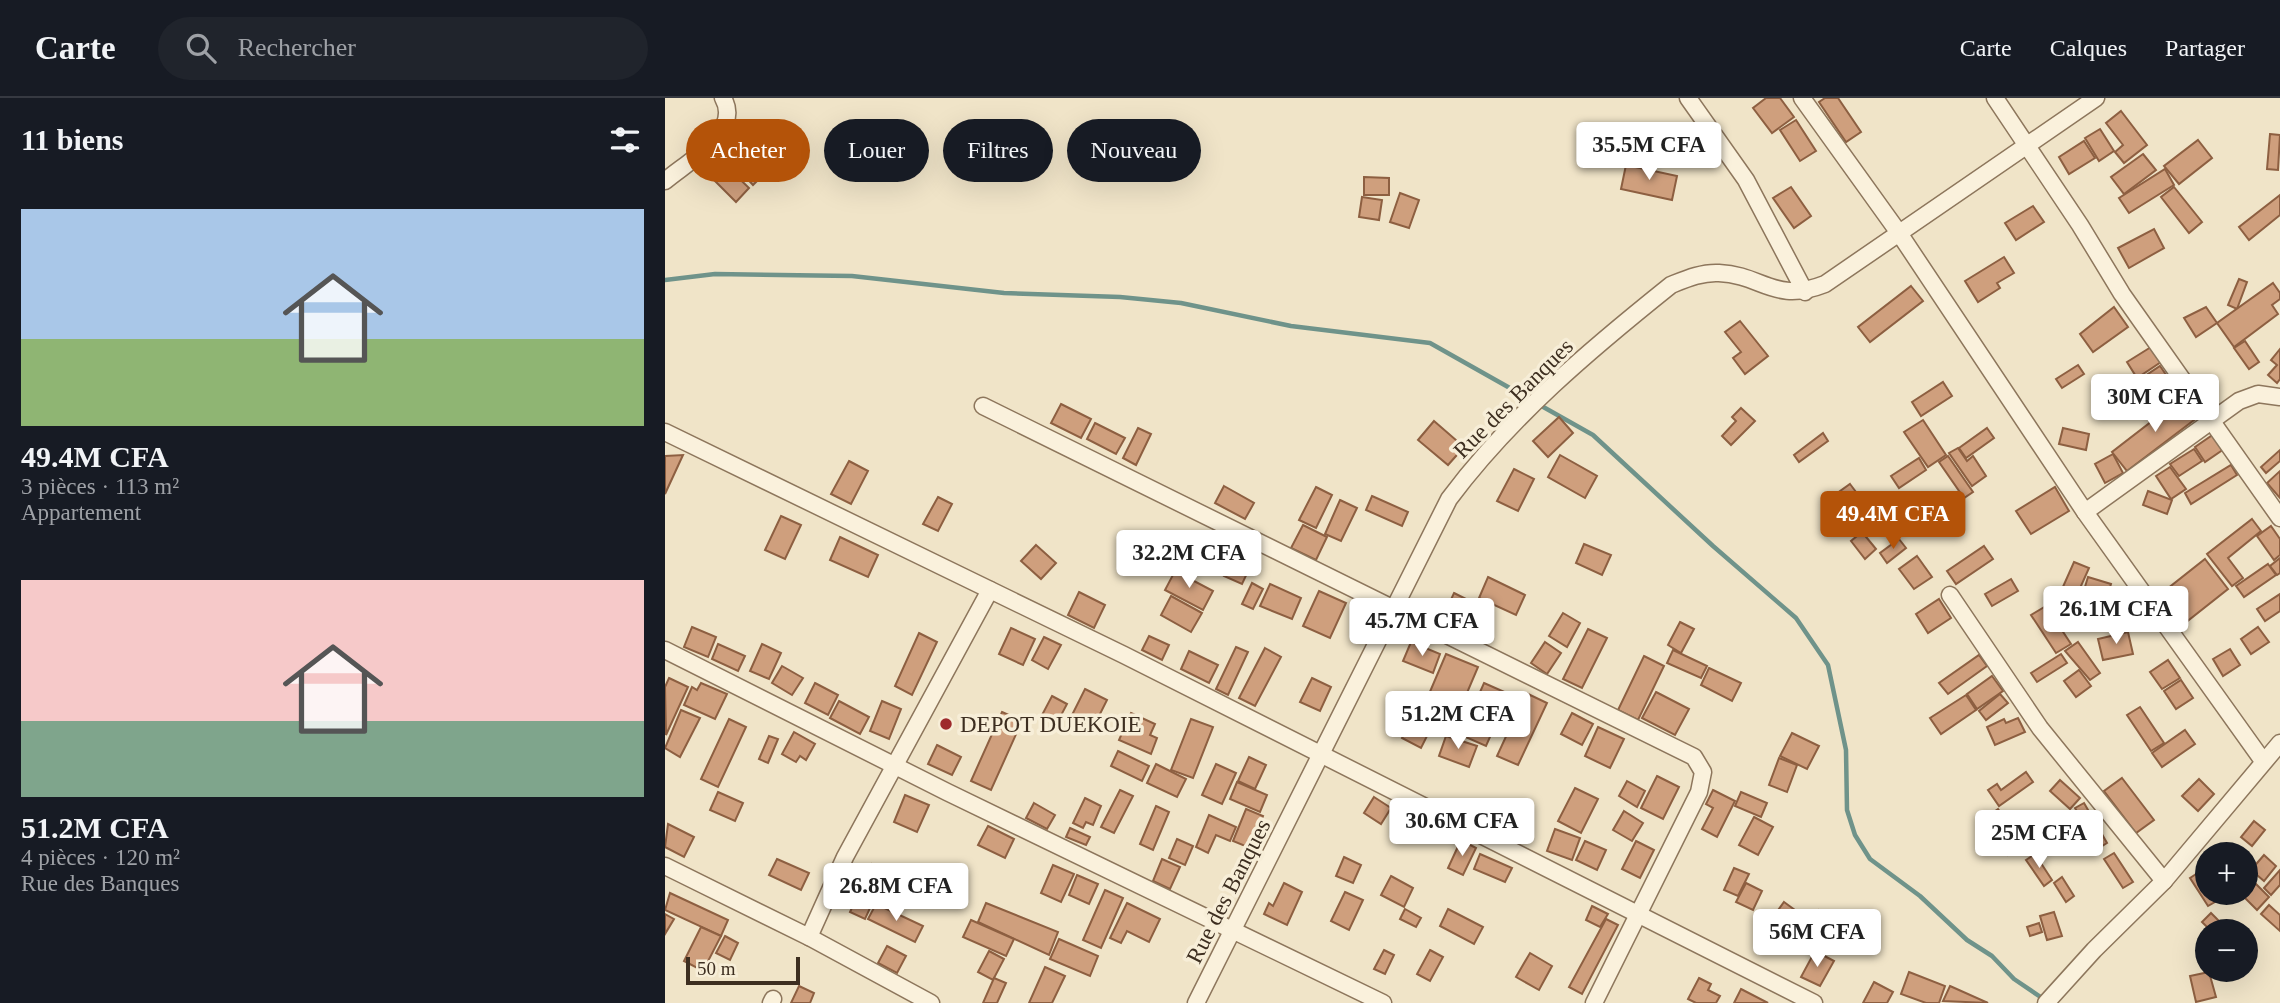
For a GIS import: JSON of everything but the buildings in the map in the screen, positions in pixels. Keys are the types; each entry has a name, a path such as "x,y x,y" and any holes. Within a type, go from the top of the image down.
{"street":[{"path":"665,181 724,130 729,112 723,98"},
{"path":"1688,98 1745,180 1805,292 1825,284 2096,98"},
{"path":"1802,98 1899,233 2085,512 2263,761"},
{"path":"1994,98 2028,145 2122,293 2280,518"},
{"name":"Rue des Banques","path":"1196,1003 1449,499 1494,443 1579,362 1671,285 1697,275 1720,273 1782,291 1805,292"},
{"path":"2085,512 2250,396 2269,393 2280,397"},
{"path":"983,406 1674,746 1701,764 1703,772 1699,792 1594,1003"},
{"path":"665,432 991,590 1814,1003"},
{"path":"809,937 845,857 991,590"},
{"path":"1950,595 2040,728 2164,881"},
{"path":"665,650 1383,1003"},
{"path":"2046,1003 2094,950 2164,881 2280,743"},
{"path":"665,866 809,937 931,1003"}],"waterway":[{"path":"665,280 715,274 852,276 1004,293 1120,297 1181,303 1291,326 1430,343 1593,435 1796,618 1828,665 1846,750 1847,810 1855,835 1870,859 1920,896 1967,940 1992,956 2014,979 2045,1000"}],"place":[{"name":"DEPOT DUEKOIE","path":"946,724"}]}
